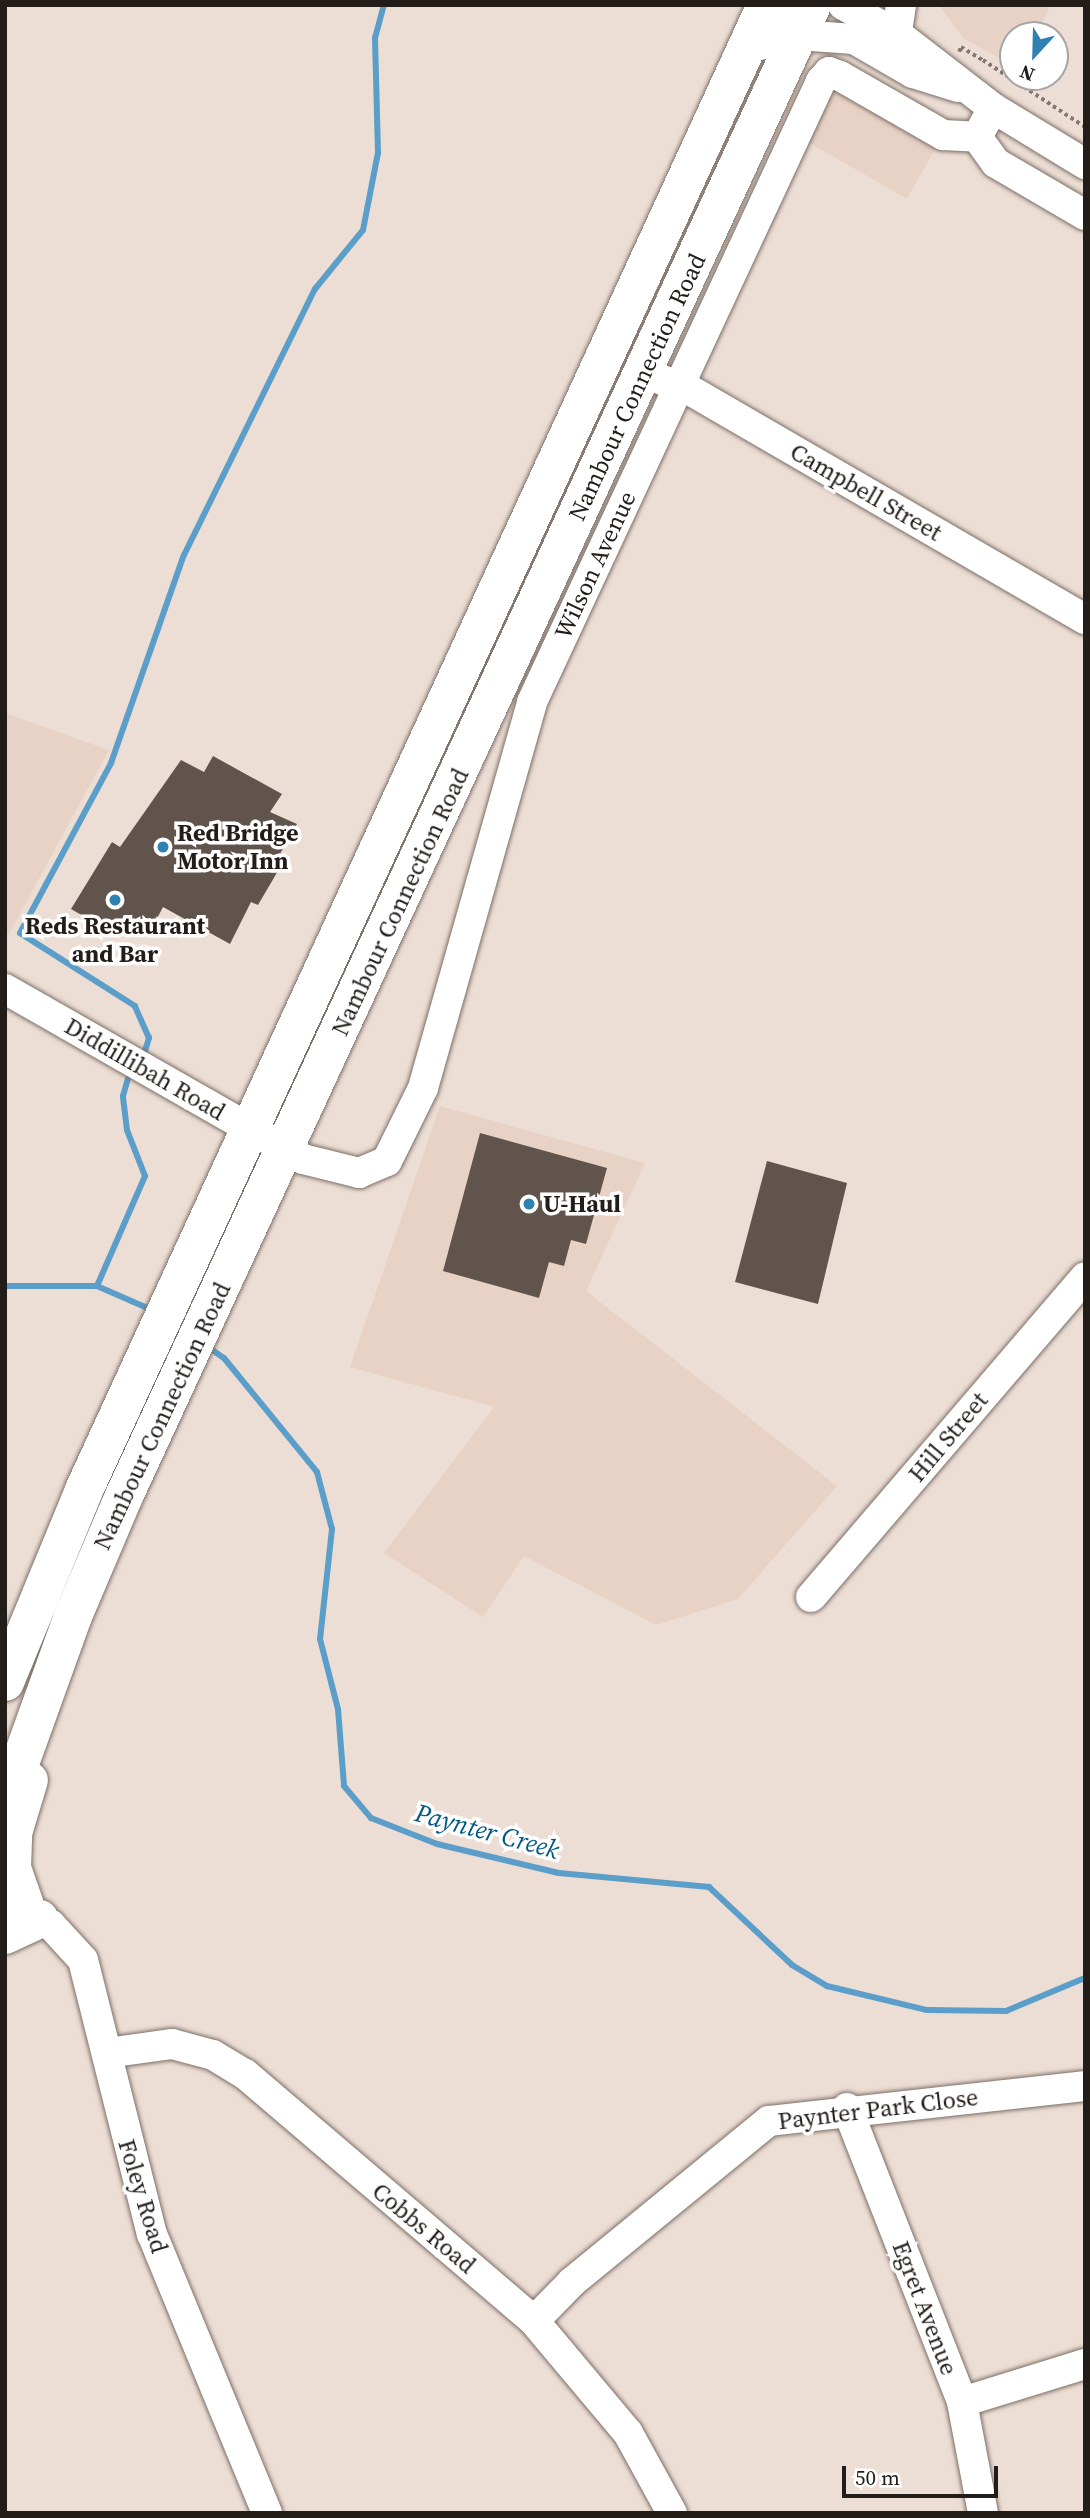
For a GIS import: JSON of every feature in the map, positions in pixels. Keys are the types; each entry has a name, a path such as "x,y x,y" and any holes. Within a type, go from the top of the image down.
{"highway":[{"name":"Nambour Connection Road","path":"5,1682 142,1361 735,79 766,5"},
{"name":"Nambour Connection Road","path":"5,1805 41,1701 93,1566 644,373 800,15"},
{"path":"20,1919 12,1868 13,1833 41,1701"}],"street":[{"path":"843,5 894,48 967,89 1085,164"},
{"path":"894,48 901,5"},
{"path":"735,79 800,15 854,39 894,48"},
{"name":"Wilson Avenue","path":"285,1150 327,1168 359,1173 387,1161 405,1132 423,1088 516,743 680,386 829,72 943,135 977,137"},
{"path":"993,108 977,137 996,163 1085,215"},
{"name":"Campbell Street","path":"644,373 680,386 1085,619"},
{"name":"Diddillibah Road","path":"5,989 285,1150"},
{"name":"Hill Street","path":"811,1597 1085,1277"},
{"name":"Foley Road","path":"20,1919 64,1934 83,1960 152,2234 267,2513"},
{"name":"Cobbs Road","path":"107,2053 172,2044 231,2064 534,2321 628,2433 672,2513"},
{"name":"Paynter Park Close","path":"534,2321 572,2282 769,2121 847,2108 1085,2086"},
{"name":"Egret Avenue","path":"847,2108 962,2403 983,2513"},
{"path":"962,2403 1085,2364"}],"path":[{"path":"961,47 1085,127"}],"shaded area":[{"path":"939,5 1051,5 1042,21 999,21 999,58 963,38"},
{"path":"830,81 938,144 907,199 801,138"},
{"path":"5,713 109,750 9,934 5,932"},
{"path":"440,1106 645,1163 586,1291 837,1486 738,1599 656,1625 524,1556 483,1617 384,1553 494,1407 350,1367"}],"building":[{"name":"Red Bridge Motor Inn","path":"213,756 282,794 270,812 297,824 276,861 282,864 258,905 251,902 230,944 163,907 152,928 145,925 140,934 118,919 111,932 71,909 112,842 120,847 181,760 204,772"},
{"name":"U-Haul","path":"480,1133 607,1168 586,1244 571,1240 564,1266 549,1262 539,1298 443,1271"},
{"path":"767,1161 847,1183 818,1304 735,1282"}],"waterway":[{"path":"145,1051 149,1038 135,1006 20,933 111,763 184,555 315,289 363,230 378,153 375,38 384,5"},
{"path":"97,1286 145,1176 127,1130 123,1096 128,1079"},
{"name":"Paynter Creek","path":"5,1286 97,1286 152,1310"},
{"name":"Paynter Creek","path":"208,1347 224,1358 317,1472 332,1529 320,1639 338,1709 344,1786 371,1818 437,1844 559,1873 709,1887 792,1965 827,1986 927,2010 1006,2011 1085,1978"}],"place":[{"name":"Red Bridge Motor Inn","path":"163,847"},
{"name":"Reds Restaurant and Bar","path":"115,900"},
{"name":"U-Haul","path":"529,1204"}]}
